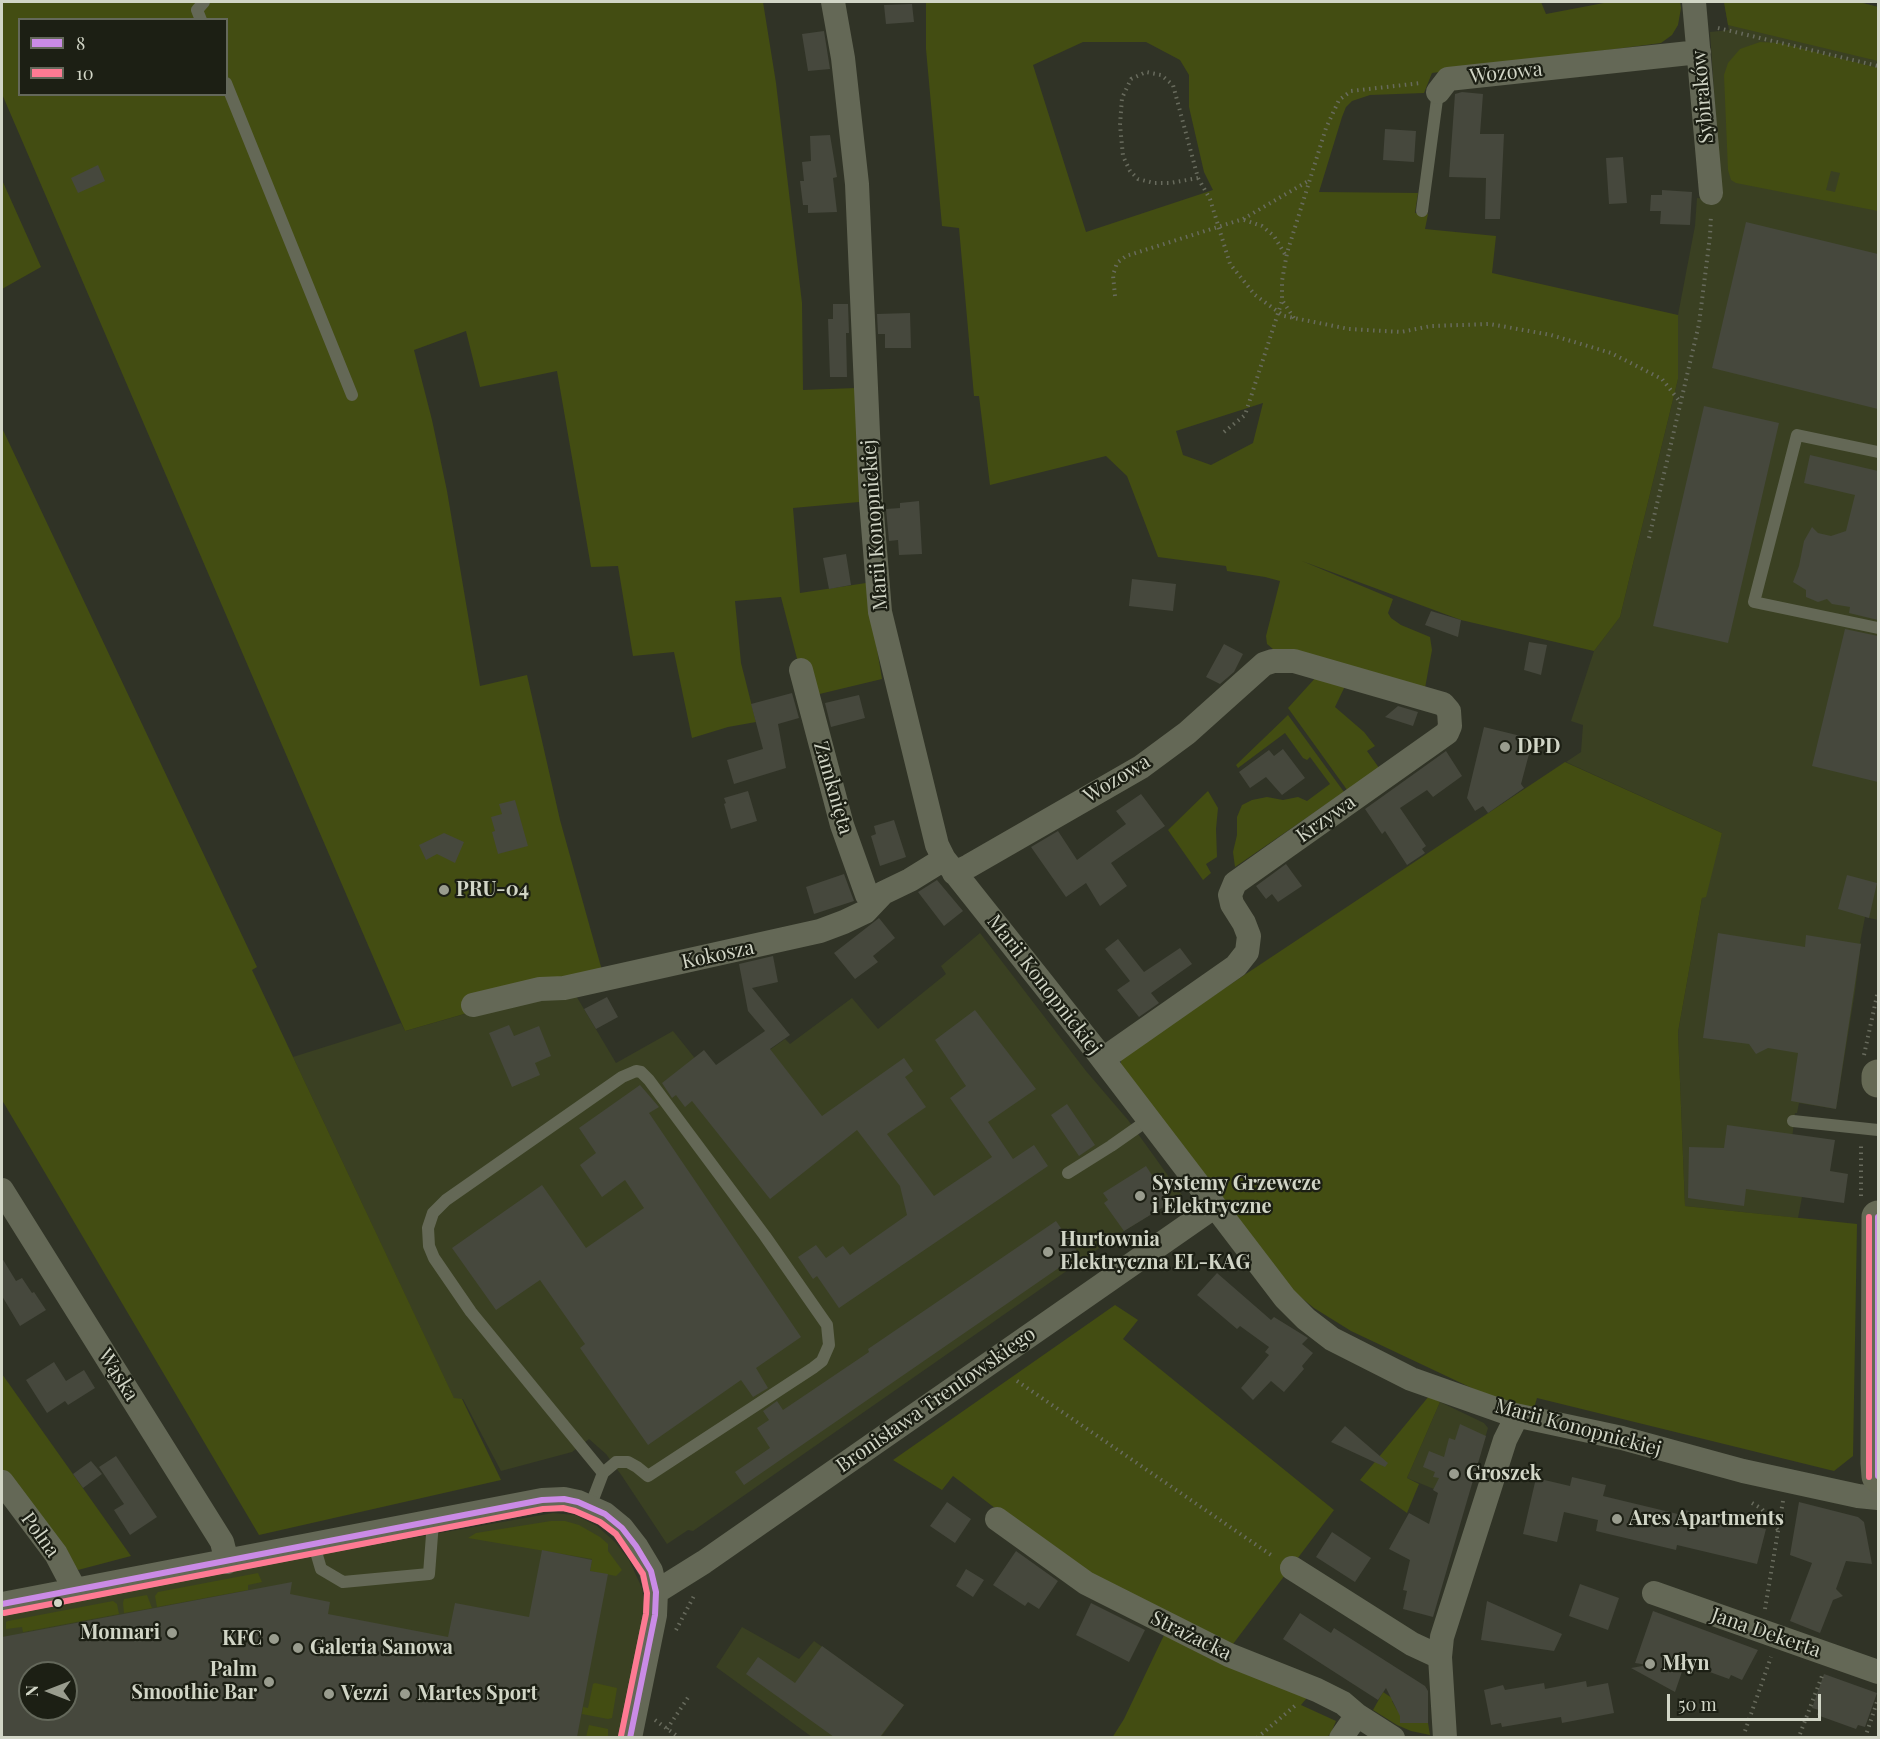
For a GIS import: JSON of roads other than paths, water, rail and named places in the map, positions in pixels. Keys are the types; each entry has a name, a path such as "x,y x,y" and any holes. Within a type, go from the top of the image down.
{"main road":[{"path":"1878,1076 1878,1082"},
{"path":"1878,1217 1878,1476"}],"street":[{"name":"Marii Konopnickiej","path":"833,2 843,58 857,184 871,507 880,612 937,845 949,866 1103,1059 1285,1298 1306,1319 1332,1339 1411,1379 1516,1416 1622,1438 1743,1471 1858,1496 1878,1498"},
{"name":"Sybiraków","path":"1695,13 1712,193"},
{"name":"Wozowa","path":"1443,86 1699,52"},
{"name":"Krzywa","path":"1103,1059 1236,966 1247,952 1249,936 1232,904 1230,895 1235,882 1448,733 1449,711 1443,704 1294,661 1273,661 1264,664"},
{"name":"Wozowa","path":"949,866 969,866 1141,766 1187,733 1264,664"},
{"name":"Zamknięta","path":"801,670 842,825 867,896 873,902"},
{"name":"Kokosza","path":"473,1005 540,989 564,988 612,978 820,931 865,912 883,893 910,880 949,866"},
{"name":"Wąska","path":"2,1190 222,1542 227,1562"},
{"name":"Bronisława Trentowskiego","path":"656,1592 704,1562 1214,1207"},
{"path":"1445,1737 1440,1657 1443,1633 1505,1440 1516,1416"},
{"name":"Polna","path":"2,1482 56,1554 75,1590"},
{"path":"2,1604 543,1500 564,1499 605,1514 636,1546 651,1571 656,1592 655,1615 630,1737"},
{"name":"Strażacka","path":"997,1519 1086,1583 1229,1655 1317,1690 1343,1703 1357,1715 1393,1737"},
{"path":"1292,1569 1412,1644 1440,1657"},
{"name":"Jana Dekerta","path":"1654,1593 1878,1672"},
{"path":"1341,1737 1357,1715"}],"lane":[{"path":"1422,211 1443,86"},
{"path":"228,88 352,395"},
{"path":"1878,452 1797,435 1754,602 1878,628"},
{"path":"590,1507 603,1473 616,1462 628,1462 648,1476 813,1368 822,1361 828,1345 827,1325 765,1236 649,1080 641,1072 636,1071 622,1077 446,1200 433,1213 427,1236 434,1258 471,1312 603,1473"},
{"path":"1068,1173 1112,1146 1148,1119"},
{"path":"1793,1121 1878,1130"},
{"path":"314,1545 321,1569 343,1582 429,1574 433,1522"}],"place":[{"name":"DPD","path":"1505,747"},
{"name":"PRU-04","path":"444,890"},
{"name":"Systemy Grzewcze i Elektryczne","path":"1140,1196"},
{"name":"Hurtownia Elektryczna EL-KAG","path":"1048,1252"},
{"name":"Groszek","path":"1454,1474"},
{"name":"Ares Apartments","path":"1617,1519"},
{"name":"Monnari","path":"172,1633"},
{"name":"KFC","path":"274,1639"},
{"name":"Galeria Sanowa","path":"298,1648"},
{"name":"Młyn","path":"1650,1664"},
{"name":"Palm Smoothie Bar","path":"269,1682"},
{"name":"Vezzi","path":"329,1694"},
{"name":"Martes Sport","path":"405,1694"}]}
